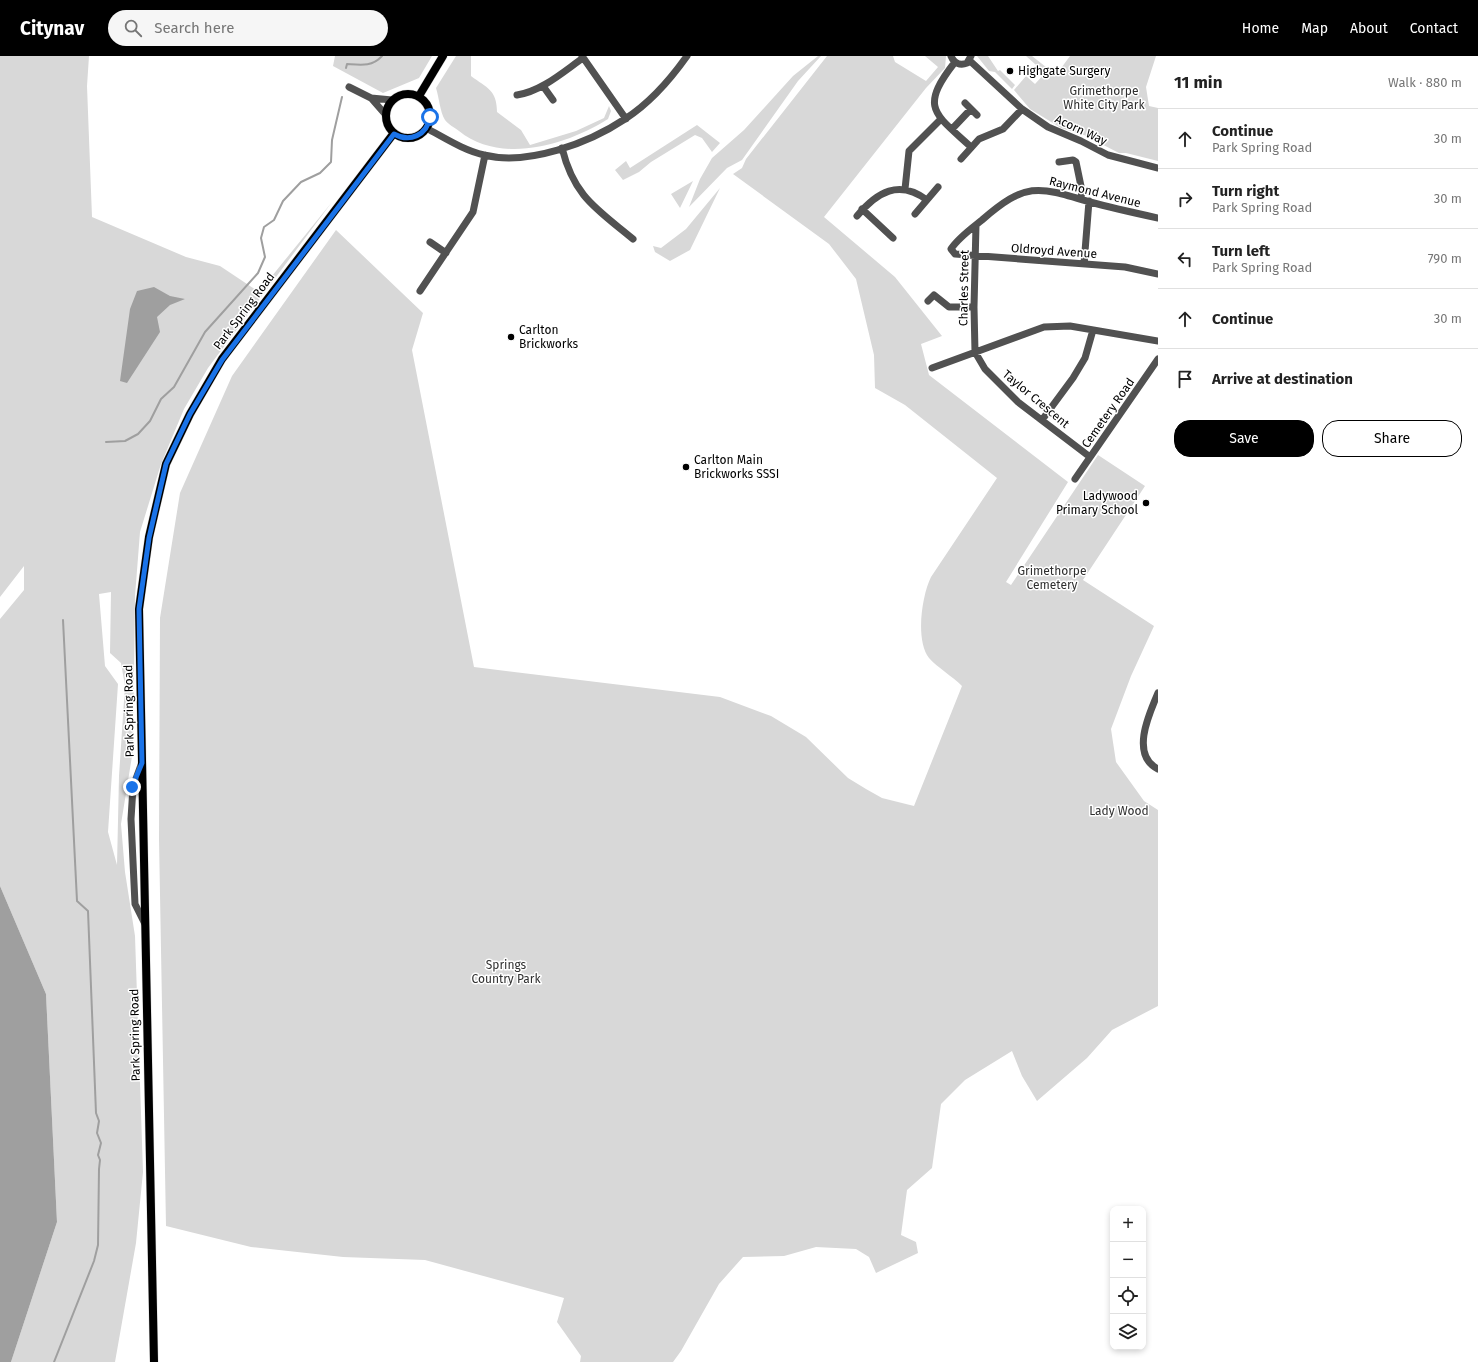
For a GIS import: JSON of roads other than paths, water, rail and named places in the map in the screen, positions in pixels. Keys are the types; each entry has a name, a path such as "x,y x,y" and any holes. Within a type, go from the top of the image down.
{"main road":[{"path":"419,96 443,56"},
{"path":"405,94 419,96 424,100 430,111 429,123 426,128 417,136 411,138 405,138 394,134 387,125 385,114 392,100 405,94"},
{"name":"Park Spring Road","path":"154,1362 139,609 149,538 166,464 190,414 222,360 394,134"}],"street":[{"path":"426,128 462,147 485,155 509,158 535,156 593,137 626,119 669,80 687,56"},
{"path":"517,95 528,94 543,86 583,57 626,119"},
{"name":"Acorn Way","path":"953,59 964,64 970,58 1022,109 1056,132 1081,141 1108,155 1158,168"},
{"path":"953,59 935,91 936,111 941,119 971,147"},
{"path":"543,86 553,100"},
{"path":"349,87 371,98 392,100"},
{"path":"371,98 385,114"},
{"path":"965,103 977,114"},
{"path":"952,129 971,109"},
{"path":"961,159 971,147 984,136 1003,129 1022,109"},
{"path":"905,189 909,150 941,119"},
{"path":"562,148 570,176 586,200 633,239"},
{"path":"420,291 473,212 485,155"},
{"path":"1059,162 1073,160 1076,162 1082,191 1081,198"},
{"path":"915,214 938,187"},
{"path":"857,216 879,194 905,189 927,200"},
{"name":"Raymond Avenue","path":"951,249 1003,202 1026,192 1047,190 1158,218"},
{"path":"1084,264 1089,201"},
{"path":"862,210 893,238"},
{"name":"Charles Street","path":"975,352 974,307 976,225"},
{"path":"430,242 446,253"},
{"name":"Oldroyd Avenue","path":"951,249 955,254 1125,267 1158,274"},
{"path":"928,301 934,295 949,307 974,307"},
{"path":"932,368 1044,327 1070,326 1158,341"},
{"path":"1042,420 1073,378 1085,358 1093,330"},
{"name":"Taylor Crescent","path":"975,352 985,369 1018,402 1090,458"},
{"name":"Cemetery Road","path":"1075,479 1158,359"},
{"path":"1158,693 1150,712 1143,747 1148,762 1158,769"},
{"path":"142,763 132,787 130,819 135,904 145,924"}],"waterway":[{"path":"346,68 347,64 370,64 382,56"},
{"path":"106,442 125,441 138,434 150,421 161,399 174,387 205,332 258,273 265,257 261,238 264,227 274,220 283,201 301,182 320,173 331,162 332,140 342,97"},
{"path":"54,1362 94,1261 98,1245 100,1160 98,1155 101,1143 97,1133 99,1121 96,1113 88,911 77,901 63,620"}],"place":[{"name":"Highgate Surgery","path":"1010,71"},
{"name":"Carlton Brickworks","path":"511,337"},
{"name":"Carlton Main Brickworks SSSI","path":"686,467"},
{"name":"Ladywood Primary School","path":"1146,503"}],"park label":[{"name":"Grimethorpe White City Park","path":"1104,98"},
{"name":"Grimethorpe Cemetery","path":"1052,578"},
{"name":"Lady Wood","path":"1119,811"},
{"name":"Springs Country Park","path":"506,972"}]}
